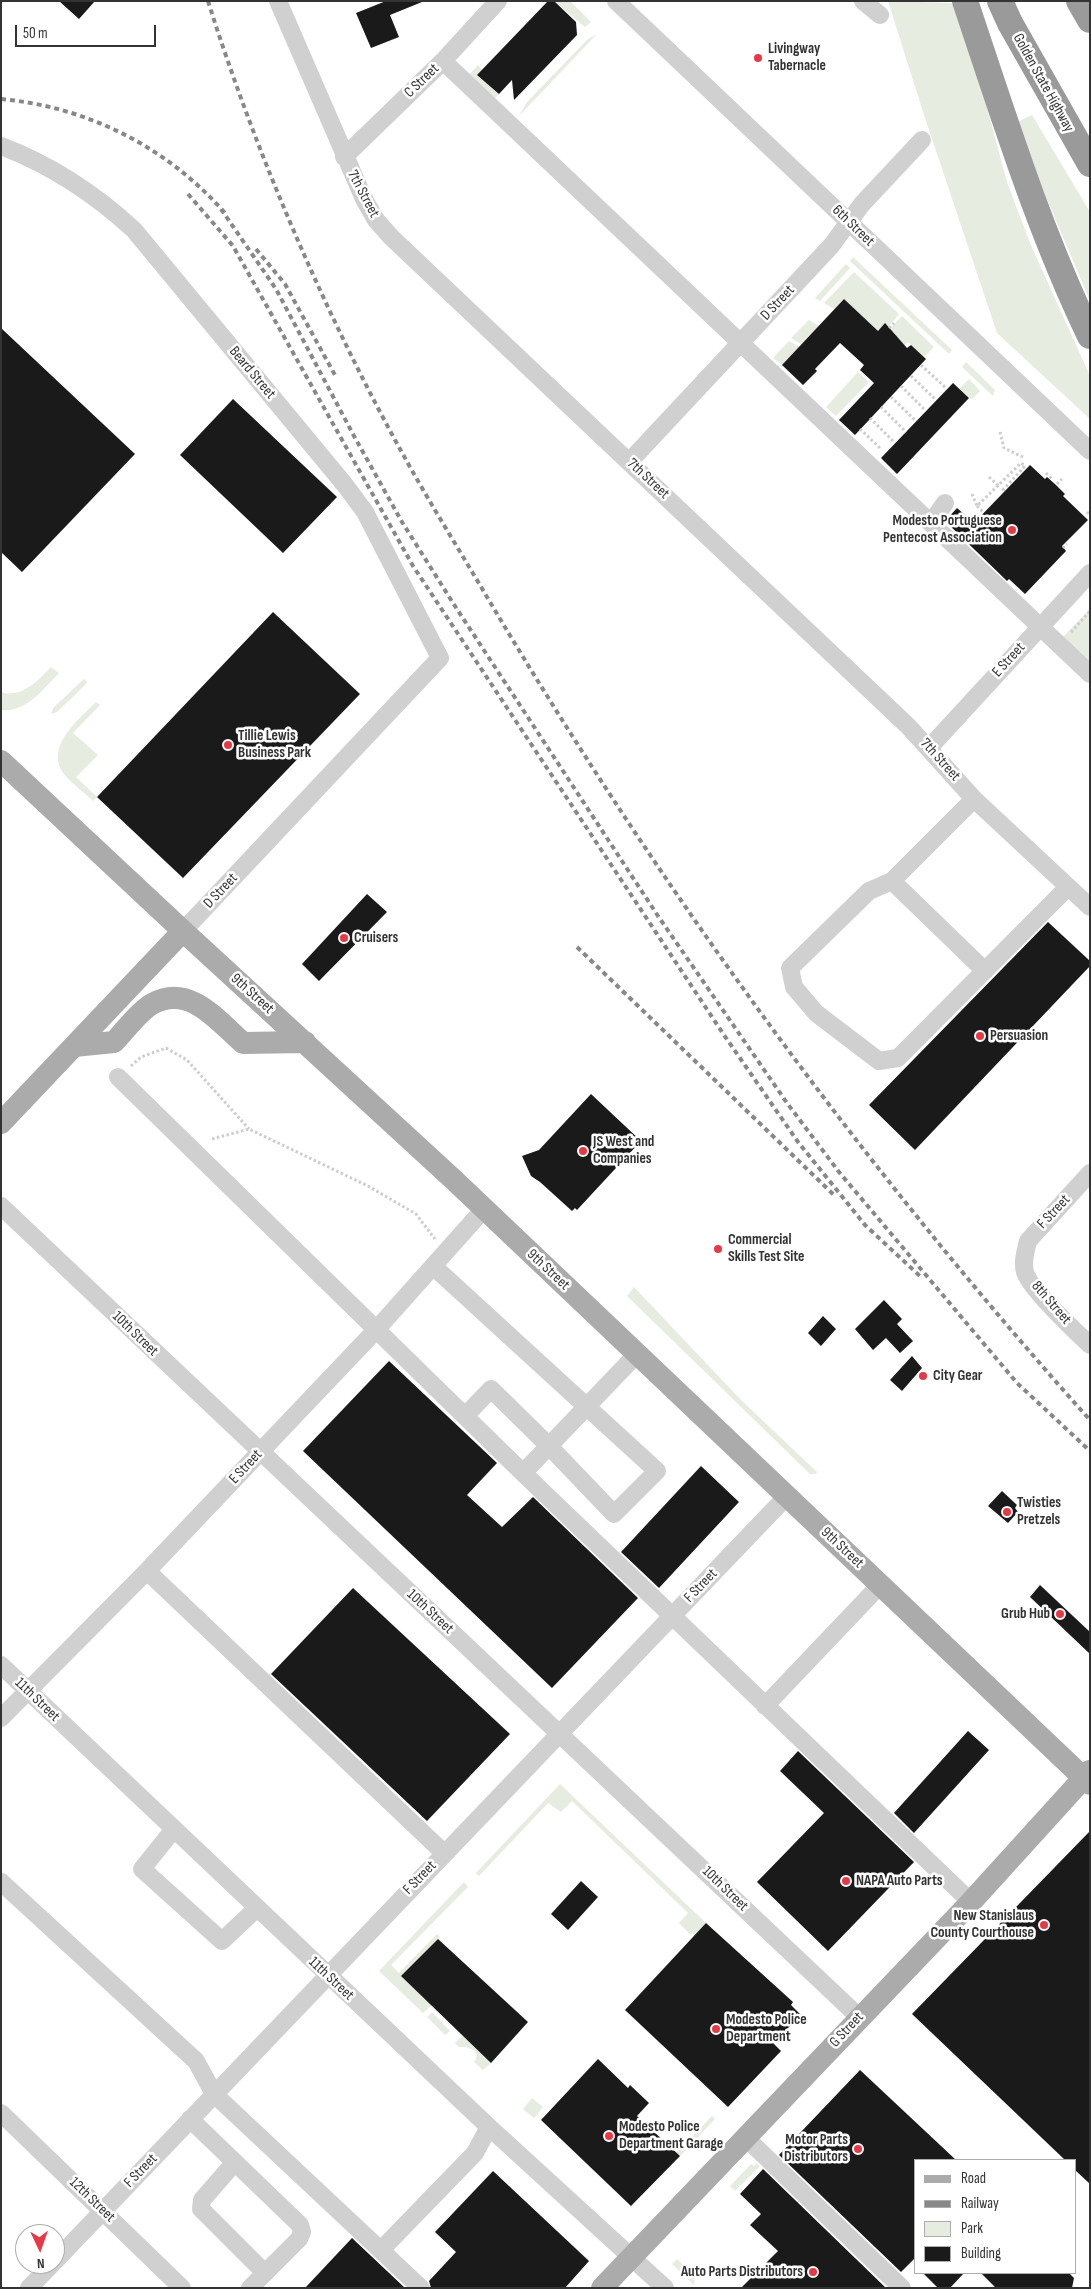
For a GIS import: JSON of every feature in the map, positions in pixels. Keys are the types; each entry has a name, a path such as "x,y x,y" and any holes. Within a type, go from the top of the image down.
{"highway":[{"path":"965,1 1025,182 1071,297 1090,336"},
{"name":"Golden State Highway","path":"1000,1 1010,24 1090,164"},
{"path":"1081,1 1090,12"},
{"path":"1081,1 1090,20"}],"main road":[{"name":"9th Street","path":"1,760 484,1209 787,1496 1088,1777"},
{"name":"D Street","path":"1,1123 183,931"},
{"path":"74,1046 114,1042 151,1004 169,997 180,996 193,1001 243,1043 305,1042"},
{"name":"G Street","path":"602,2288 1088,1777"}],"street":[{"name":"7th Street","path":"278,1 344,157 368,206 390,237 630,462 929,748 974,799 1090,907"},
{"name":"C Street","path":"344,157 443,61 498,1"},
{"name":"6th Street","path":"616,1 1090,451"},
{"path":"863,1 880,15"},
{"path":"443,61 1090,674"},
{"name":"D Street","path":"630,462 831,246 862,204 922,140"},
{"name":"Beard Street","path":"1,146 22,154 82,188 109,207 134,230 345,485 365,512 440,658"},
{"path":"931,523 945,503"},
{"name":"E Street","path":"929,748 1090,573"},
{"name":"D Street","path":"183,931 440,658"},
{"path":"974,799 892,881 869,891 790,968 794,987 816,1013 878,1061 898,1058 1068,887"},
{"path":"892,881 985,971"},
{"path":"118,1077 523,1473 971,1902"},
{"name":"F Street","path":"1025,1255 1028,1241 1090,1173"},
{"name":"10th Street","path":"1,1206 259,1452 560,1733 859,2017"},
{"name":"E Street","path":"1,1718 147,1571 376,1330 484,1209"},
{"name":"8th Street","path":"1025,1255 1025,1272 1033,1286 1090,1345"},
{"path":"438,1259 588,1406 658,1471 614,1514 491,1389 465,1416"},
{"path":"523,1473 637,1354"},
{"name":"F Street","path":"65,2250 787,1496"},
{"path":"147,1571 444,1853"},
{"path":"766,1706 881,1584"},
{"name":"11th Street","path":"1,1665 489,2127 665,2288"},
{"path":"174,1829 142,1869 222,1941 257,1908"},
{"path":"1,1882 196,2061 214,2094 420,2288"},
{"name":"12th Street","path":"1,2113 182,2288"},
{"path":"190,2119 300,2225 302,2232 299,2239 250,2288"},
{"path":"381,2250 475,2153 489,2127"},
{"path":"746,2138 902,2288"},
{"path":"235,2162 202,2200 201,2209 204,2215 265,2273"},
{"path":"29,2288 42,2274"}],"path":[{"path":"889,328 894,323"},
{"path":"921,365 947,389"},
{"path":"911,376 936,400"},
{"path":"901,386 926,411"},
{"path":"891,397 916,422"},
{"path":"881,407 906,432"},
{"path":"870,418 895,443"},
{"path":"860,429 880,447"},
{"path":"1000,432 1004,448 1023,457"},
{"path":"977,506 1021,463 1025,466 1003,490 1005,491"},
{"path":"1046,473 1052,479"},
{"path":"989,477 999,486"},
{"path":"1057,484 1062,479"},
{"path":"972,494 977,506 984,513"},
{"path":"1063,548 1067,544"},
{"path":"1065,638 1090,611"},
{"path":"118,1077 141,1057 166,1048 187,1060 249,1129 368,1186 416,1214 438,1259"},
{"path":"212,1139 249,1129"}],"green space":[{"path":"554,1 570,1 591,22 585,27"},
{"path":"888,1 952,3 983,93 1007,182 1030,243 1090,376 1090,419 997,333"},
{"path":"597,34 519,116 527,102 588,39"},
{"path":"478,65 482,70 478,75 499,94 495,98 469,75"},
{"path":"1032,115 1090,212 1090,301 1030,159 1017,122"},
{"path":"853,257 952,350 949,354 850,261"},
{"path":"846,264 850,268 820,301 815,298"},
{"path":"854,272 899,314 888,327 885,324 878,331 844,299 834,309 824,303"},
{"path":"902,316 934,347 924,357 908,342 902,347 887,332"},
{"path":"809,320 819,326 801,344 791,338"},
{"path":"789,341 799,347 782,365 773,358"},
{"path":"966,362 995,390 993,396 962,367"},
{"path":"858,372 869,382 836,416 826,407"},
{"path":"969,379 980,391 972,399 959,389"},
{"path":"1090,609 1090,663 1063,637"},
{"path":"51,667 59,673 40,693 18,708 1,710 1,692 16,693 22,691"},
{"path":"84,679 87,682 85,685 57,712 51,714 53,708"},
{"path":"96,702 100,705 73,733 98,755 76,777 97,797 93,801 64,774 59,764 58,754 66,734"},
{"path":"634,1287 741,1400 817,1472 815,1474 810,1474 627,1296"},
{"path":"560,1784 706,1923 697,1933 690,1934 679,1923 688,1913 572,1801 561,1812 548,1803 479,1876 476,1873"},
{"path":"464,1882 468,1887 391,1965 399,1973 437,1934 440,1937 402,1976 432,2005 423,2013 379,1971"},
{"path":"432,2012 450,2031 445,2035 427,2017"},
{"path":"463,2035 491,2063 483,2070 474,2062 477,2056 475,2051 467,2047 459,2047 455,2043"},
{"path":"532,2098 543,2107 534,2118 523,2109"},
{"path":"712,2116 715,2119 680,2156 676,2153"},
{"path":"757,2163 760,2166 735,2191 730,2186 751,2164 754,2166"},
{"path":"677,2259 695,2277 694,2285 672,2264"}],"building":[{"path":"59,1 95,1 79,19"},
{"path":"386,1 422,2 390,15 399,37 371,48 356,13"},
{"path":"548,1 554,1 576,22 577,35 514,100 512,80 499,94 477,75"},
{"path":"844,299 878,331 885,323 907,348 911,345 926,359 855,435 839,420 874,383 860,370 864,365 840,343 815,369 817,371 803,385 782,365"},
{"path":"1,328 135,454 22,572 1,552"},
{"path":"953,383 969,398 897,474 881,458"},
{"path":"233,399 337,497 283,553 180,455"},
{"name":"Modesto Portuguese Pentecost Association","path":"1030,465 1045,479 1047,477 1056,485 1065,494 1063,496 1088,520 1062,546 1066,551 1025,594 1009,579 1007,581 945,521 957,508 974,523"},
{"name":"Tillie Lewis Business Park","path":"273,612 360,694 183,878 97,797"},
{"name":"Cruisers","path":"367,894 387,912 319,981 302,964"},
{"name":"Persuasion","path":"1048,922 1090,961 1090,966 915,1150 869,1105"},
{"name":"JS West and Companies","path":"591,1094 641,1141 577,1210 575,1208 572,1211 531,1176 522,1156 539,1150"},
{"path":"884,1300 902,1319 897,1324 913,1341 900,1353 886,1338 873,1350 855,1329"},
{"path":"823,1316 836,1329 821,1346 808,1333"},
{"path":"912,1356 922,1368 902,1391 890,1380"},
{"path":"389,1361 497,1463 467,1495 502,1527 533,1497 638,1598 552,1688 303,1451"},
{"path":"701,1466 739,1502 659,1588 621,1552"},
{"path":"1002,1491 1017,1505 1015,1508 1018,1512 1008,1523 988,1506"},
{"name":"Grub Hub","path":"1040,1585 1090,1632 1090,1654 1030,1597"},
{"path":"353,1588 510,1734 427,1821 271,1674"},
{"path":"968,1731 989,1750 914,1833 894,1813"},
{"path":"798,1751 914,1862 828,1951 757,1882 824,1813 780,1771"},
{"name":"New Stanislaus County Courthouse","path":"1090,1831 1090,2184 1076,2171 1076,2159 1064,2159 912,2014"},
{"path":"581,1881 598,1897 568,1930 551,1914"},
{"name":"Modesto Police Department","path":"706,1923 793,2002 791,2005 801,2015 773,2043 781,2051 728,2107 625,2010"},
{"path":"438,1939 528,2022 491,2063 401,1976"},
{"name":"Modesto Police Department Garage","path":"598,2059 628,2088 630,2085 649,2103 637,2116 680,2156 631,2206 541,2120"},
{"name":"Motor Parts Distributors","path":"860,2070 955,2159 914,2159 914,2259 901,2272 779,2155"},
{"path":"763,2169 886,2288 741,2288 778,2251 750,2225 761,2214 740,2194"},
{"path":"493,2171 589,2261 565,2288 431,2288 429,2281 456,2252 435,2232"},
{"path":"352,2238 405,2288 305,2288"},
{"path":"924,2274 963,2274 950,2288 938,2288"},
{"path":"982,2274 1070,2274 1074,2278 1072,2288 996,2288"}],"railway":[{"path":"208,1 227,59 271,176 295,234 348,349 415,476 553,706 622,813 768,1023 924,1226 1090,1420"},
{"path":"1,99 33,103 65,111 95,121 124,134 178,168 225,213"},
{"path":"188,194 233,246 413,566 724,1035 798,1142 865,1225 922,1278"},
{"path":"221,209 276,289 402,522 453,603 658,916 787,1103 839,1172 1017,1383 1090,1451"},
{"path":"256,249 285,284 336,377"},
{"path":"577,947 836,1197"}],"place":[{"name":"Livingway Tabernacle","path":"758,58"},
{"name":"Modesto Portuguese Pentecost Association","path":"1012,530"},
{"name":"Tillie Lewis Business Park","path":"228,745"},
{"name":"Cruisers","path":"344,938"},
{"name":"Persuasion","path":"980,1036"},
{"name":"JS West and Companies","path":"583,1151"},
{"name":"Commercial Skills Test Site","path":"718,1249"},
{"name":"City Gear","path":"923,1376"},
{"name":"Twisties Pretzels","path":"1007,1512"},
{"name":"Grub Hub","path":"1060,1614"},
{"name":"NAPA Auto Parts","path":"846,1881"},
{"name":"New Stanislaus County Courthouse","path":"1044,1925"},
{"name":"Modesto Police Department","path":"716,2029"},
{"name":"Modesto Police Department Garage","path":"609,2136"},
{"name":"Motor Parts Distributors","path":"858,2149"},
{"name":"Auto Parts Distributors","path":"813,2272"}]}
